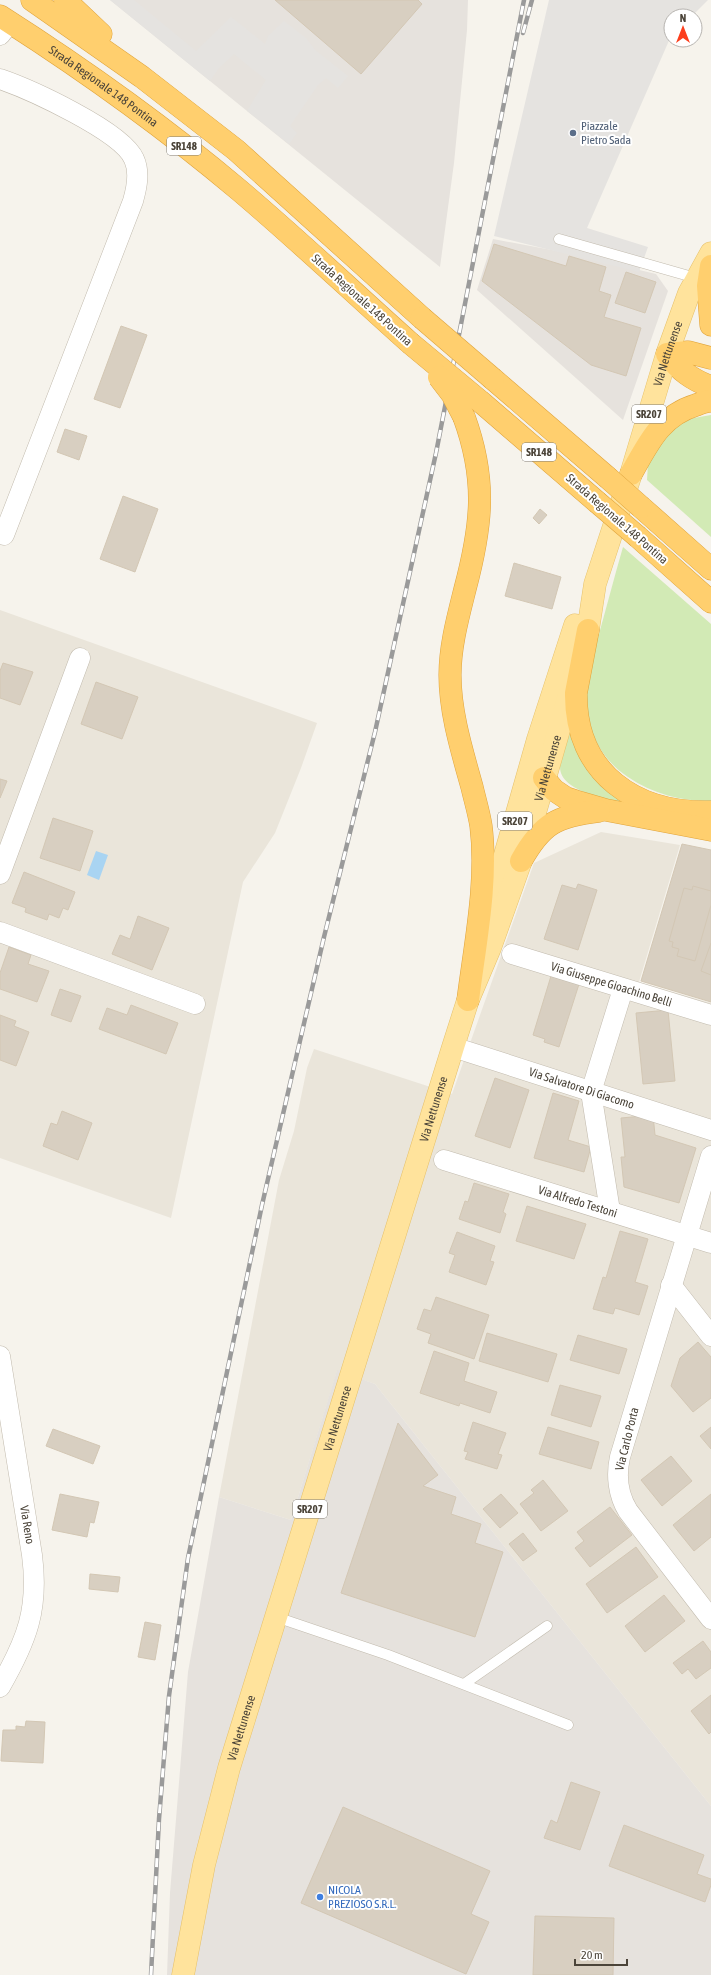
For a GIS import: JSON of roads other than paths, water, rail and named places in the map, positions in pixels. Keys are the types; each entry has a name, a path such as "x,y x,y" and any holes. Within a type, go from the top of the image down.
{"highway":[{"name":"Strada Regionale 148 Pontina","path":"32,0 142,77 236,150 422,318 607,477 711,569"},
{"path":"65,0 96,29 142,77"},
{"name":"Strada Regionale 148 Pontina","path":"3,24 127,102 239,190 410,343 638,537 711,602"},
{"path":"703,272 708,286 711,325"},
{"path":"410,343 446,386 464,417 477,461 480,490 475,546 454,634 450,674 456,727 480,818 482,845 479,920 468,1000"},
{"path":"667,354 688,352 711,358"},
{"path":"667,354 679,369 696,381 711,387"},
{"path":"631,474 654,435 667,419 687,408 711,401"},
{"path":"588,630 576,693 576,704 586,749 593,761 611,781 639,799 677,810 711,812"},
{"path":"544,778 554,790 566,798 606,810 711,830"},
{"path":"521,861 536,836 553,823 575,814 606,810"}],"main road":[{"name":"Via Nettunense","path":"183,1975 204,1865 229,1768 468,1000 490,948 521,861 588,630 595,584 631,474 667,354 711,253"},
{"name":"SR207","path":"468,1000 493,898 568,644 581,612 595,584"},
{"path":"544,778 542,758 568,644"}],"street":[{"path":"0,79 34,92 58,104 118,142 133,158 137,179 136,189 130,208 4,535"},
{"path":"0,874 80,658"},
{"path":"0,932 195,1004"},
{"name":"Via Giuseppe Gioachino Belli","path":"512,954 711,1015"},
{"path":"610,1211 591,1092 623,989"},
{"name":"Via Salvatore Di Giacomo","path":"453,1047 711,1130"},
{"name":"Via Carlo Porta","path":"711,1156 620,1457 618,1485 622,1500 628,1511 711,1619"},
{"name":"Via Alfredo Testoni","path":"444,1160 711,1243"},
{"path":"671,1285 711,1336"},
{"name":"Via Reno","path":"0,1356 32,1555 34,1581 34,1604 27,1632 0,1687"}],"lane":[{"path":"559,239 703,272"},
{"path":"276,1617 388,1655 568,1726"},
{"path":"464,1684 547,1626"}],"water":[{"path":"96,851 108,855 99,880 87,875"}],"railway":[{"path":"151,1975 159,1819 169,1696 188,1558 262,1205 324,937 375,732 436,453 524,0"},
{"path":"523,33 532,0"}],"place":[{"name":"Piazzale Pietro Sada","path":"573,133"},
{"name":"NICOLA PREZIOSO S.R.L.","path":"320,1897"}]}
